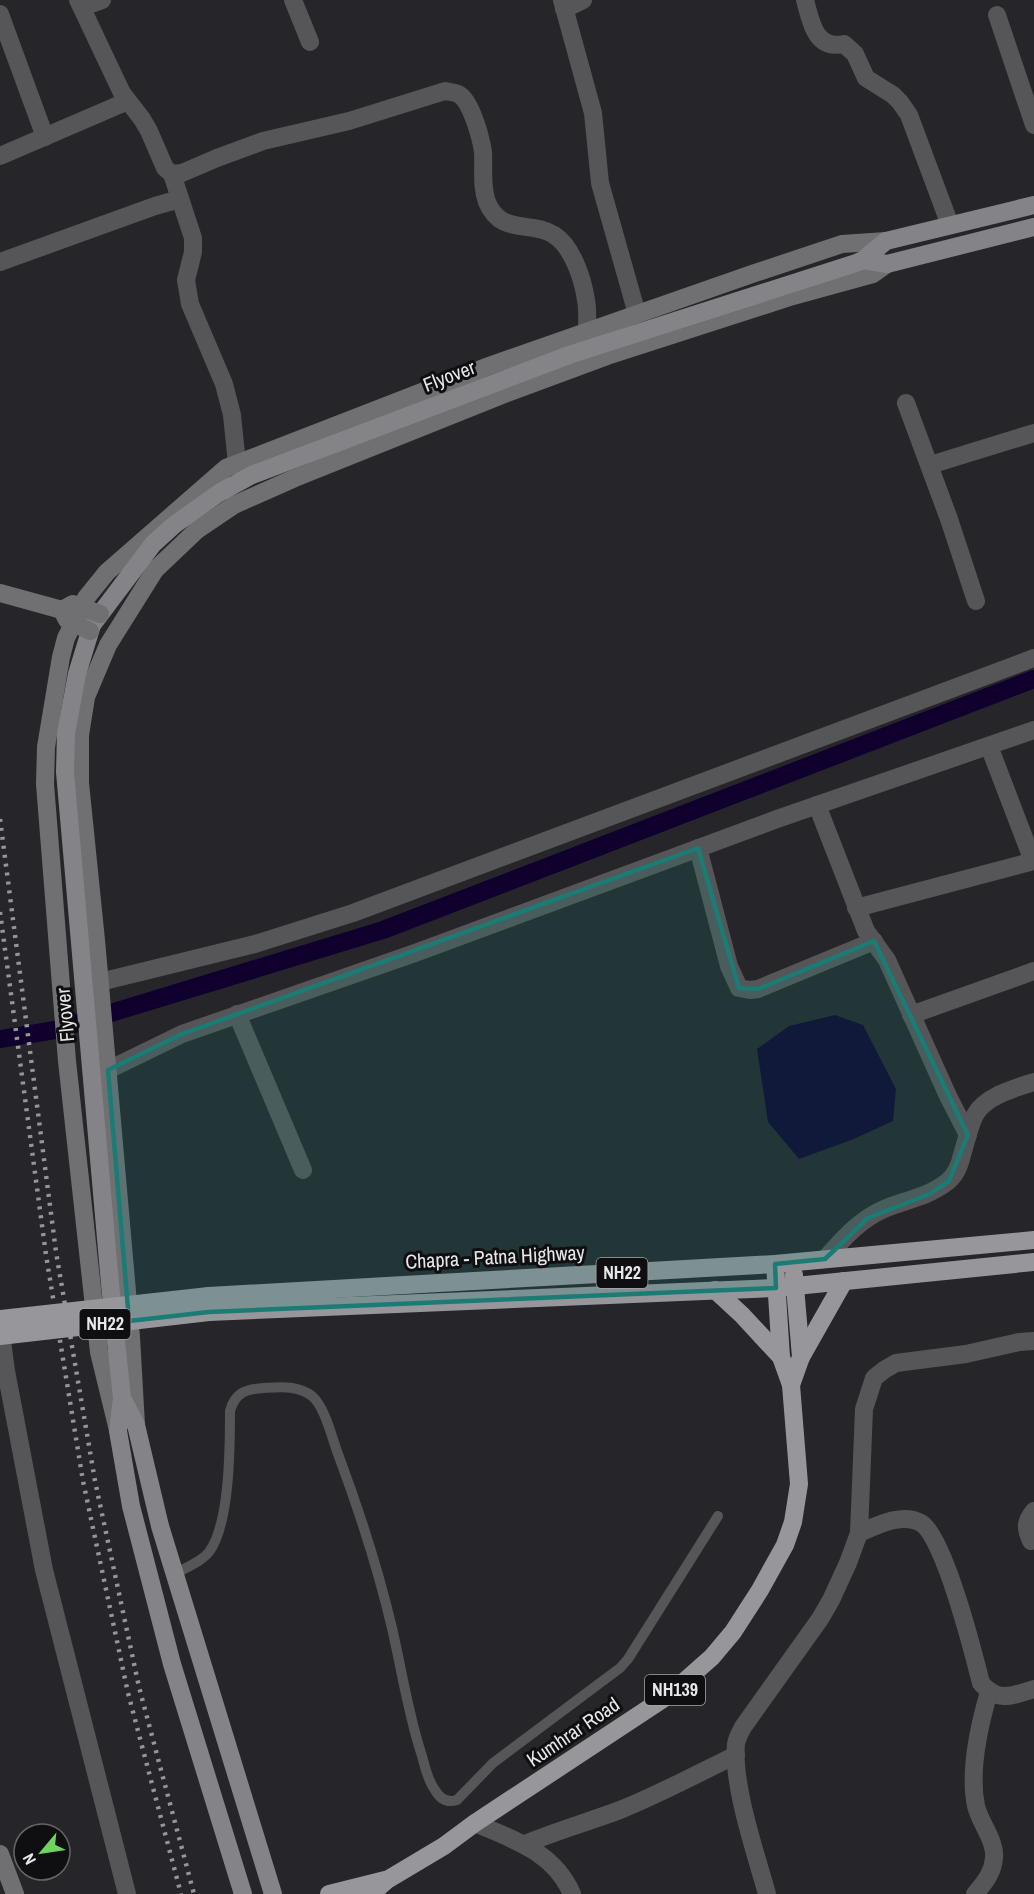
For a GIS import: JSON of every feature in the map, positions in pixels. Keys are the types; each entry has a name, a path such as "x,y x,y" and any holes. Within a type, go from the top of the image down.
{"highway":[{"name":"Chapra - Patna Highway","path":"209,1304 774,1264 1034,1240"},
{"name":"Kumhrar Road","path":"790,1386 801,1357 793,1262"},
{"name":"NH22","path":"0,1319 209,1304 776,1288 1034,1262"},
{"name":"Kumhrar Road","path":"371,1894 387,1880 444,1846 475,1823 669,1695 712,1657 733,1632 760,1590 785,1545 794,1522 799,1484 790,1386 781,1357 774,1264"},
{"path":"801,1357 844,1281"},
{"path":"715,1290 781,1357"},
{"name":"NH22","path":"0,1336 209,1304"},
{"name":"Kumhrar Road","path":"329,1894 387,1880"}],"main road":[{"path":"886,241 1034,205"},
{"path":"887,264 1034,226"},
{"name":"Flyover","path":"127,1428 110,1284 65,771 66,732 77,674 92,625 153,544 174,525 219,493 252,476 569,355 859,262 886,241"},
{"name":"Flyover","path":"859,262 887,264"},
{"path":"127,1428 160,1527 273,1894"},
{"path":"127,1428 131,1506 172,1664 243,1894"}],"street":[{"path":"102,0 80,3 112,75 149,131 165,168 172,174 193,238 194,252 186,280 187,292 217,365 228,400 237,464"},
{"path":"293,0 310,42"},
{"path":"583,0 563,5 593,113 600,183 637,314"},
{"path":"805,0 820,39 825,44 836,46 844,44 850,48 866,78 893,94 900,102 909,116 950,225"},
{"path":"0,14 45,137"},
{"path":"997,15 1034,125"},
{"path":"172,174 182,173 282,135 349,121 445,91 458,93 467,101 482,149 487,202 495,215 505,223 542,230 553,234 561,241 576,267 586,298 587,332"},
{"path":"0,156 128,101"},
{"path":"0,262 154,206 180,199"},
{"path":"127,1428 99,1352 62,1007 45,762 61,657 66,638 86,598 107,572 226,468 489,366 637,314 842,244 886,241"},
{"path":"127,1428 131,1337 80,783 80,735 86,697 108,645 155,570 197,530 234,506 295,478 507,393 607,356 683,330 873,273 887,264"},
{"path":"906,403 930,465 976,601"},
{"path":"930,465 1034,433"},
{"path":"0,592 62,610 73,604 100,614"},
{"path":"62,610 67,620 90,631"},
{"path":"100,990 353,913 1034,658"},
{"path":"108,1070 166,1041 237,1014 415,953 817,805 1034,730"},
{"path":"856,908 1033,861 989,746"},
{"path":"817,805 866,931 887,960 968,1135"},
{"path":"698,848 729,966 739,988 758,989 874,941"},
{"path":"911,1015 1034,971"},
{"path":"237,1014 303,1170"},
{"path":"825,1259 852,1229 868,1218 883,1209 930,1194 949,1181 959,1166 975,1113 986,1103 1015,1088 1034,1082"},
{"path":"0,1326 8,1382 44,1569 127,1894"},
{"path":"767,1894 742,1798 736,1742 743,1727 831,1600 859,1533 864,1409 874,1378 896,1363 966,1354 1019,1342 1034,1341"},
{"path":"1030,1540 1026,1528 1027,1520 1034,1511"},
{"path":"859,1533 893,1520 922,1523 932,1536 956,1593 981,1683 989,1692 1003,1697 1034,1689"},
{"path":"975,1894 993,1869 995,1856 976,1806 975,1788 977,1744 989,1692"},
{"path":"525,1844 665,1791 736,1755"},
{"path":"475,1823 525,1844 541,1854 564,1878 572,1894"},
{"path":"0,1854 15,1894"}],"lane":[{"path":"174,1574 202,1559 218,1536 223,1513 230,1412 234,1400 247,1390 260,1388 291,1388 304,1391 313,1397 326,1420 357,1505 391,1626 407,1704 426,1771 434,1789 442,1799 451,1802 457,1800 493,1763 620,1668 718,1516"}],"highlighted area":[{"path":"698,848 739,988 758,989 874,941 968,1135 949,1181 930,1194 868,1218 825,1259 775,1264 776,1288 209,1312 129,1321 108,1070 182,1034"}],"shaded area":[{"path":"835,1015 863,1025 896,1089 893,1121 854,1139 799,1159 768,1122 757,1049 789,1026"}],"waterway":[{"path":"0,1039 55,1030 383,930 1034,679"}],"railway":[{"path":"0,819 56,1252 95,1481 139,1687 194,1894"},
{"path":"0,912 46,1255 83,1481 128,1693 181,1894"}]}
